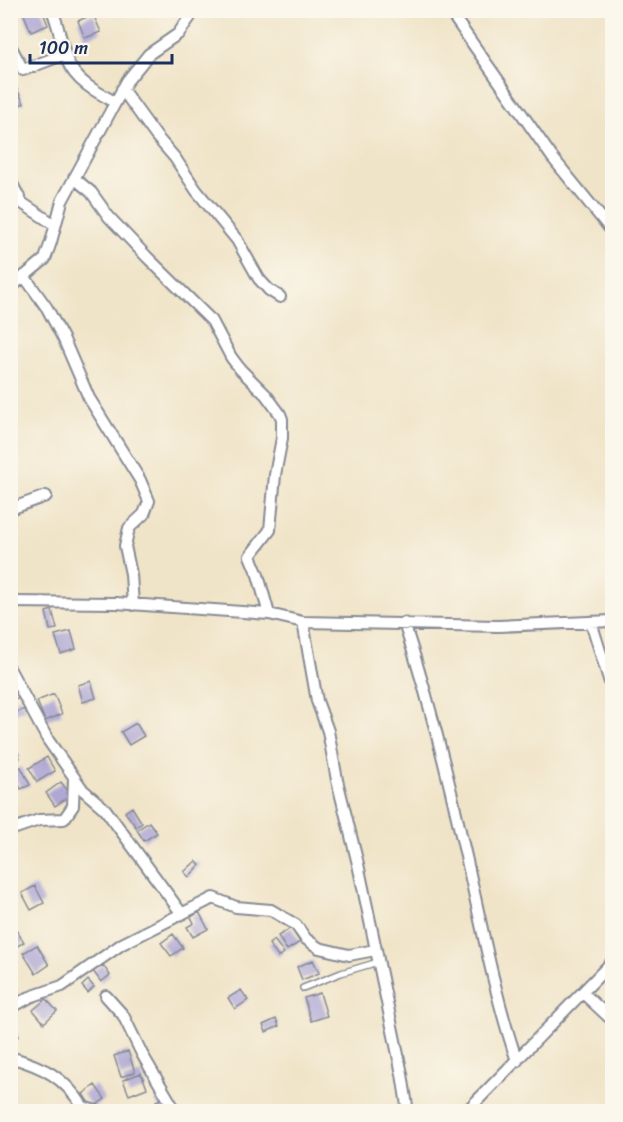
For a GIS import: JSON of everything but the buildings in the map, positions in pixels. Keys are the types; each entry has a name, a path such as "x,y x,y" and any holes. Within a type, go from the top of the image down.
{"street":[{"path":"52,10 65,54 73,72 98,93 115,102"},
{"path":"10,288 45,259 62,201 122,89 144,60 159,46 178,34 195,10"},
{"path":"449,10 552,157 612,231"},
{"path":"10,45 23,70 65,54"},
{"path":"122,89 175,158 196,190 237,240 260,279 269,290 280,297"},
{"path":"74,178 91,192 109,217 147,258 212,321 231,357 280,414 282,438 275,475 270,530 250,556 258,575 268,614"},
{"path":"10,180 22,203 55,225"},
{"path":"24,276 47,308 64,340 88,398 140,480 149,501 144,514 129,528 125,546 131,574 133,604"},
{"path":"10,509 46,496"},
{"path":"10,602 133,604 268,614 303,622 498,626 612,621"},
{"path":"303,622 317,701 328,731 337,780 358,864 408,1112"},
{"path":"591,622 612,689"},
{"path":"404,623 427,694 494,979 517,1061"},
{"path":"10,670 15,687 48,741 83,790 105,809 182,914"},
{"path":"10,830 39,820 64,819 73,806 74,777"},
{"path":"73,806 93,800"},
{"path":"10,1008 62,986 122,944 213,898 236,907 271,910 296,924 306,939 319,948 349,955 375,950"},
{"path":"466,1112 612,962"},
{"path":"583,993 612,1020"},
{"path":"106,996 123,1015 142,1054 176,1112"},
{"path":"10,1057 48,1071 74,1093 84,1109 99,1112"}],"lane":[{"path":"303,988 378,962"}]}
